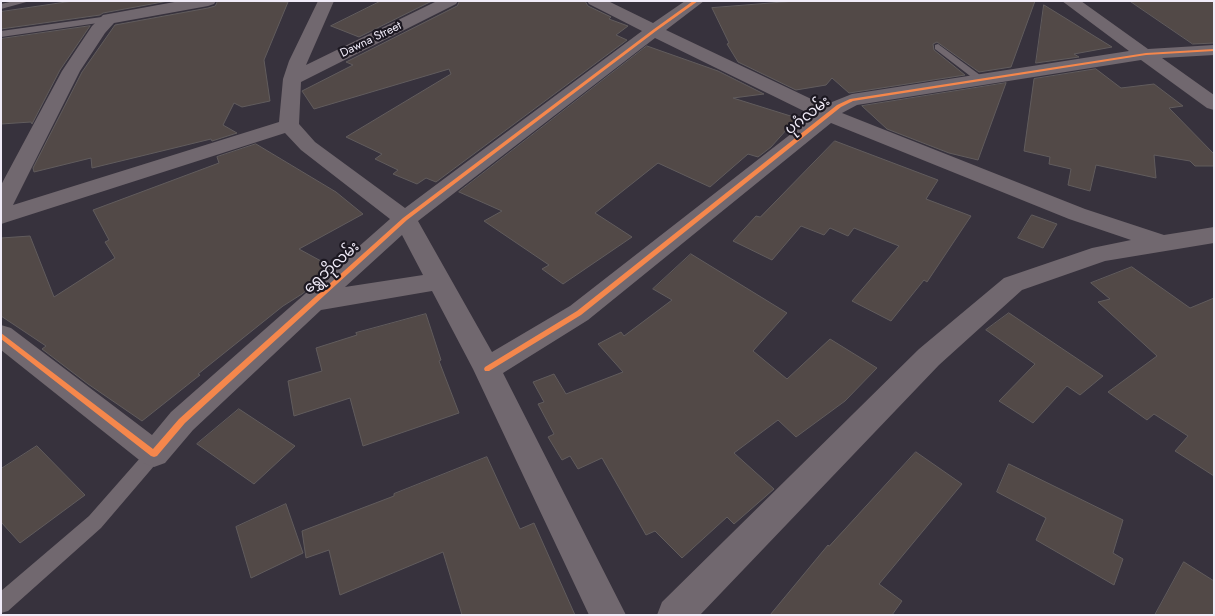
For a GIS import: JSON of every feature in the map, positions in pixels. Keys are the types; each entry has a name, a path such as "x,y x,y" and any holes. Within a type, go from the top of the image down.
{"street":[{"path":"1,207 71,71 98,30 109,20 208,1"},
{"path":"326,1 298,61 292,79 289,126 308,146 405,219 487,369 608,615"},
{"name":"Dawna Street","path":"292,79 450,1"},
{"path":"595,1 829,115 1077,214 1164,243"},
{"path":"697,1 685,20 687,34 697,52"},
{"name":"ရွှေဘိုလမ်း","path":"154,454 182,420 405,219 655,30 697,1"},
{"path":"1070,1 1214,104"},
{"name":"ပုဂံလမ်း","path":"487,369 579,313 839,106 852,100 1146,54 1214,50"},
{"path":"1,216 289,126"},
{"path":"1077,214 1101,254"},
{"path":"675,615 929,357 1013,284 1101,254 1214,235"},
{"path":"314,302 439,282"},
{"path":"1,335 154,454"}],"lane":[{"path":"1,7 26,1"},
{"path":"1,34 109,20"},
{"path":"938,47 981,80"},
{"path":"1,604 95,522 154,454"}],"building":[{"path":"73,1 168,1 100,15 1,29 1,12"},
{"path":"218,1 288,2 264,60 270,101 242,107 234,103 223,125 237,133 212,141 211,139 92,168 91,158 34,172 33,168 82,72 115,25 208,8 215,6"},
{"path":"381,1 432,1 359,37 331,26"},
{"path":"460,1 585,1 588,6 611,17 609,19 628,26 616,35 627,40 436,182 426,178 417,184 393,174 398,170 375,159 382,154 346,137 451,74 449,69 314,109 302,91 353,65 346,62 457,6"},
{"path":"796,1 1035,1 1011,67 979,72 937,42 933,44 934,50 965,75 849,93 832,78 826,85 796,90 738,62 727,44 729,43 712,8"},
{"path":"1130,1 1214,1 1214,43 1193,44"},
{"path":"1044,5 1112,47 1074,54 1079,57 1036,63"},
{"path":"90,26 60,70 32,124 31,122 1,124 1,39"},
{"path":"647,46 718,71 764,94 733,98 797,118 771,147 758,157 748,154 710,187 658,163 595,213 632,237 563,284 542,269 549,265 484,221 502,211 459,192"},
{"path":"1096,69 1121,88 1154,84 1183,106 1169,108 1214,154 1214,166 1195,166 1190,161 1154,155 1156,178 1096,165 1090,191 1068,185 1071,169 1049,164 1050,157 1024,151 1034,79"},
{"path":"1006,83 978,160 949,153 887,129 862,106"},
{"path":"835,141 938,180 926,199 971,216 927,282 924,280 891,321 852,301 899,246 854,228 848,236 830,228 824,235 801,226 772,260 733,241 756,216 760,217"},
{"path":"256,144 336,192 363,214 299,249 332,267 310,285 312,286 283,306 142,421 88,384 42,349 46,346 1,316 1,238 30,236 54,297 115,258 105,242 109,240 93,210 219,163 217,157"},
{"path":"1032,215 1057,224 1043,248 1018,238"},
{"path":"691,254 787,313 753,351 787,379 830,339 877,368 845,401 796,437 778,420 734,453 774,489 734,524 727,517 682,558 655,531 646,535 602,458 578,469 570,456 562,460 548,437 554,434 538,404 544,402 533,382 554,374 566,394 623,372 598,344 621,332 624,336 672,300 653,289"},
{"path":"1132,267 1190,308 1214,298 1214,476 1175,451 1188,436 1154,414 1147,420 1108,392 1157,356 1098,302 1110,299 1091,283"},
{"path":"1009,313 1103,376 1080,395 1067,386 1033,423 999,401 1035,364 986,330"},
{"path":"426,314 441,360 439,361 459,413 363,446 350,398 294,416 288,381 322,371 316,348 357,335 356,333"},
{"path":"239,409 295,446 254,484 197,444"},
{"path":"37,446 85,495 20,543 1,522 1,469"},
{"path":"916,452 962,484 879,584 902,601 892,615 770,615 828,545"},
{"path":"487,457 520,529 534,523 575,615 462,615 443,552 340,595 329,550 306,558 302,531 394,496 394,494"},
{"path":"1009,464 1123,520 1113,553 1123,559 1114,585 1036,540 1046,518 997,492"},
{"path":"286,504 303,553 251,578 236,527"},
{"path":"1184,562 1214,581 1214,615 1155,615"}],"cycle path":[{"path":"1,335 154,454 182,421 405,219 696,1"},
{"path":"487,369 579,313 839,106 852,100 1146,54 1214,50"}]}
